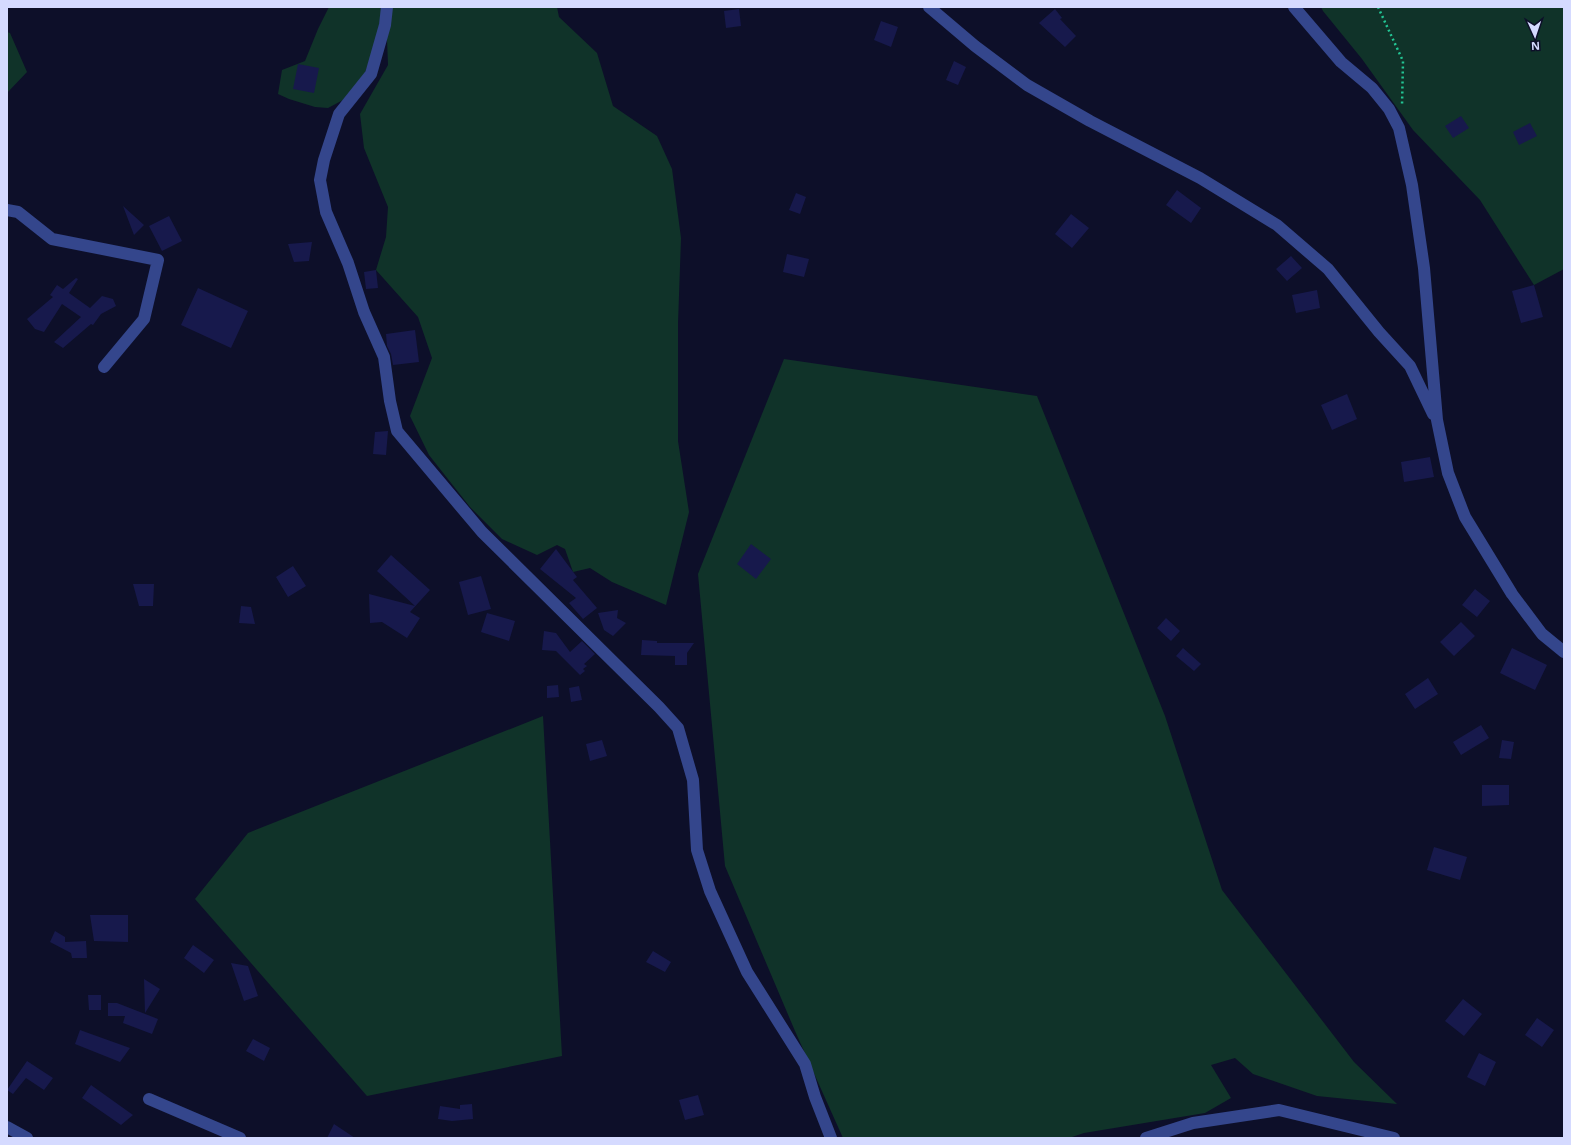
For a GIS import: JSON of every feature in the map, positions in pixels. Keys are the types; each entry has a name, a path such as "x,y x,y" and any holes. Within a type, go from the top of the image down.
{"street":[{"path":"387,7 385,25 371,74 339,114 324,160 320,180 326,212 348,263 364,312 384,357 390,401 397,431 482,532 659,707 678,728 693,780 697,850 710,891 747,972 805,1064 815,1097 831,1138"},
{"path":"929,7 976,46 1027,85 1090,121 1200,178 1277,225 1328,269 1410,366 1437,420"},
{"path":"1294,7 1340,62 1372,88 1389,109 1399,128 1412,185 1424,268 1437,420 1448,473 1465,517 1512,594 1542,634 1564,652"},
{"path":"7,210 18,212 52,240 158,260 144,319 104,366"},
{"path":"149,1099 240,1138"},
{"path":"1146,1138 1193,1123 1279,1110 1394,1138"},
{"path":"7,1127 27,1138"}],"path":[{"path":"1378,7 1403,61 1402,107"}],"green space":[{"path":"329,7 383,7 376,40 365,73 343,100 328,108 315,107 278,94 282,70 305,61"},
{"path":"391,7 557,7 559,17 597,53 613,106 657,136 672,169 681,238 678,324 678,441 689,512 666,605 612,582 590,568 573,572 565,549 557,545 537,555 502,539 470,507 429,455 410,416 432,358 418,317 376,270 386,237 388,207 364,148 360,114 388,65 386,13"},
{"path":"1321,7 1564,7 1564,269 1534,285 1480,200 1413,130 1362,59"},
{"path":"7,32 10,33 27,72 7,93"},
{"path":"784,359 1037,396 1165,716 1222,890 1354,1062 1397,1104 1317,1096 1253,1074 1235,1058 1211,1065 1231,1098 1205,1113 1084,1133 1069,1138 843,1138 795,1031 725,866 698,574"},
{"path":"543,716 562,1056 367,1096 195,899 248,833"}],"building":[{"path":"739,9 741,26 726,28 724,11"},
{"path":"1055,9 1062,18 1060,19 1076,36 1065,47 1039,23"},
{"path":"881,21 898,27 891,47 874,40"},
{"path":"954,61 966,67 958,85 946,80"},
{"path":"298,64 319,68 314,93 293,89"},
{"path":"1461,116 1469,128 1453,138 1445,126"},
{"path":"1530,123 1537,136 1519,145 1513,132"},
{"path":"1177,190 1201,208 1191,223 1166,205"},
{"path":"796,193 806,197 800,214 789,210"},
{"path":"123,206 144,225 134,235"},
{"path":"1071,214 1089,228 1072,248 1055,234"},
{"path":"169,216 182,241 162,251 149,226"},
{"path":"312,242 309,261 294,262 288,244"},
{"path":"787,254 809,259 804,277 783,272"},
{"path":"1291,256 1302,268 1287,281 1276,269"},
{"path":"376,270 378,288 366,289 364,272"},
{"path":"76,278 78,279 69,293 90,308 102,296 113,299 116,306 101,314 93,325 91,324 63,348 54,342 81,317 62,304 44,332 35,329 27,319 53,297 50,295 57,285 63,289"},
{"path":"1534,285 1543,317 1521,323 1512,291"},
{"path":"198,288 248,311 231,348 181,325"},
{"path":"1317,290 1320,308 1296,313 1292,295"},
{"path":"415,330 419,362 393,365 391,354 387,346 386,334"},
{"path":"1347,394 1357,419 1332,430 1321,405"},
{"path":"388,431 386,455 373,454 375,432"},
{"path":"1430,457 1434,477 1404,482 1401,462"},
{"path":"751,544 771,559 756,579 737,564"},
{"path":"556,549 577,577 573,580 597,608 583,619 569,603 576,598 540,569"},
{"path":"391,555 430,590 410,612 420,618 407,638 382,622 370,623 369,594 415,606 377,571"},
{"path":"293,566 306,586 288,597 276,577"},
{"path":"481,576 491,609 468,615 459,582"},
{"path":"133,584 154,584 153,606 139,606"},
{"path":"1475,589 1490,601 1477,617 1462,605"},
{"path":"241,606 251,607 255,624 239,623"},
{"path":"618,610 617,618 626,623 613,636 604,630 598,613"},
{"path":"487,613 515,621 509,641 481,632"},
{"path":"1166,618 1180,631 1171,641 1157,628"},
{"path":"1461,622 1475,636 1454,656 1440,642"},
{"path":"544,631 556,633 570,652 582,641 595,654 584,664 587,666 583,669 585,671 580,675 556,651 542,650"},
{"path":"642,640 657,641 657,643 694,643 687,653 687,665 675,665 675,656 641,655"},
{"path":"1183,648 1201,664 1194,671 1176,656"},
{"path":"1512,648 1547,665 1535,690 1500,673"},
{"path":"1428,678 1438,694 1415,709 1405,694"},
{"path":"558,685 559,697 547,698 547,686"},
{"path":"579,686 582,700 571,702 569,688"},
{"path":"1481,725 1489,738 1461,755 1453,742"},
{"path":"602,740 607,756 590,761 586,744"},
{"path":"1502,740 1514,742 1511,759 1499,758"},
{"path":"1482,785 1509,785 1509,805 1482,806"},
{"path":"1434,847 1467,857 1460,880 1427,870"},
{"path":"90,915 128,915 128,942 94,941"},
{"path":"55,931 65,937 65,942 86,941 87,958 72,958 71,953 50,942"},
{"path":"193,945 214,960 204,973 184,958"},
{"path":"653,951 671,962 665,972 646,962"},
{"path":"231,963 248,966 258,996 244,1001"},
{"path":"144,979 160,989 145,1013"},
{"path":"88,995 101,995 101,1010 89,1010"},
{"path":"1463,999 1482,1014 1464,1036 1445,1021"},
{"path":"108,1003 117,1003 158,1019 152,1034 123,1023 125,1016 108,1016"},
{"path":"1537,1018 1554,1030 1542,1047 1525,1035"},
{"path":"80,1030 130,1048 120,1062 75,1044"},
{"path":"253,1039 270,1048 264,1061 246,1051"},
{"path":"1479,1053 1496,1062 1485,1086 1467,1077"},
{"path":"27,1061 53,1078 44,1090 26,1078 13,1094 7,1090"},
{"path":"91,1085 133,1115 121,1125 82,1098"},
{"path":"698,1095 704,1115 685,1120 679,1100"},
{"path":"472,1104 473,1119 452,1121 438,1119 440,1106 460,1109 460,1105"},
{"path":"334,1124 355,1138 327,1138"}]}
